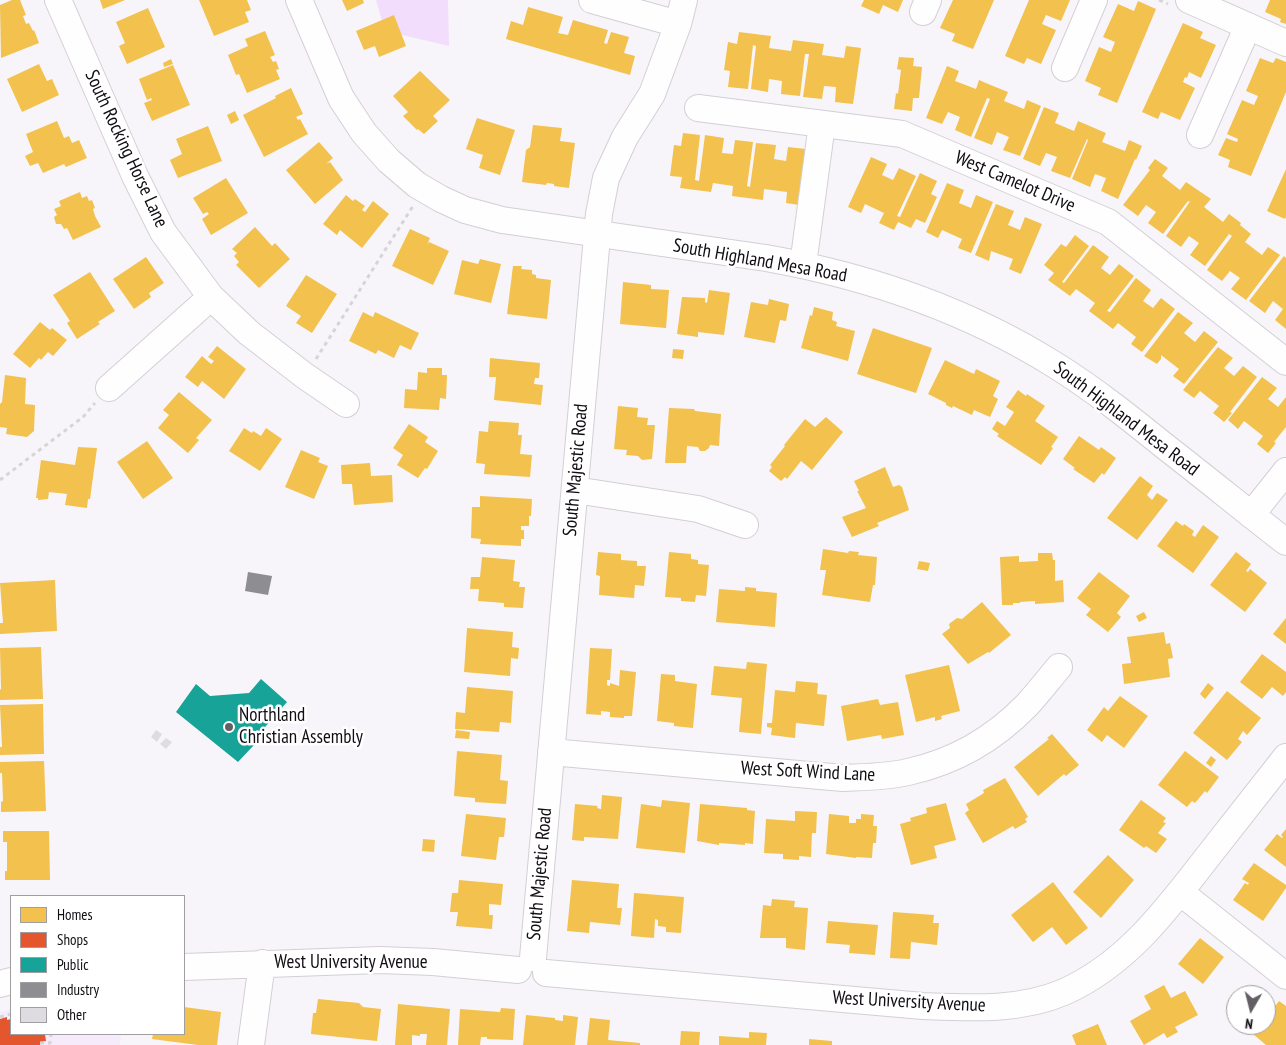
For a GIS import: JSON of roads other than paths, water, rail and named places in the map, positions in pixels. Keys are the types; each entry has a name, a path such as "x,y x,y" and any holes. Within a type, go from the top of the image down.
{"street":[{"name":"South Rocking Horse Lane","path":"58,0 136,176 163,232 211,297 249,333 305,376 346,404"},
{"name":"South Highland Mesa Road","path":"299,0 340,98 364,133 389,161 424,189 465,210 502,220 803,265 905,293 1005,337 1055,365 1111,404 1286,542"},
{"path":"592,0 681,12"},
{"path":"1065,68 1094,0"},
{"path":"1188,0 1242,15 1286,43"},
{"name":"South Majestic Road","path":"533,967 596,234 606,178 625,137 652,94 681,12"},
{"path":"1200,135 1242,15"},
{"name":"West Camelot Drive","path":"698,108 902,134 1108,222 1286,362"},
{"path":"803,265 822,124"},
{"path":"109,388 211,297"},
{"path":"1251,515 1286,471"},
{"path":"575,490 698,509 745,525"},
{"name":"West Soft Wind Lane","path":"551,752 843,778 883,776 909,772 962,754 991,736 1026,706 1059,667"},
{"name":"West University Avenue","path":"185,967 380,960 433,962 533,967 922,1006 1004,1007 1030,1002 1063,992 1086,981 1106,968 1132,946 1180,892 1286,757"},
{"path":"1180,892 1286,976"},
{"path":"251,1045 262,963"}],"place":[{"name":"Northland Christian Assembly","path":"229,727"}]}
